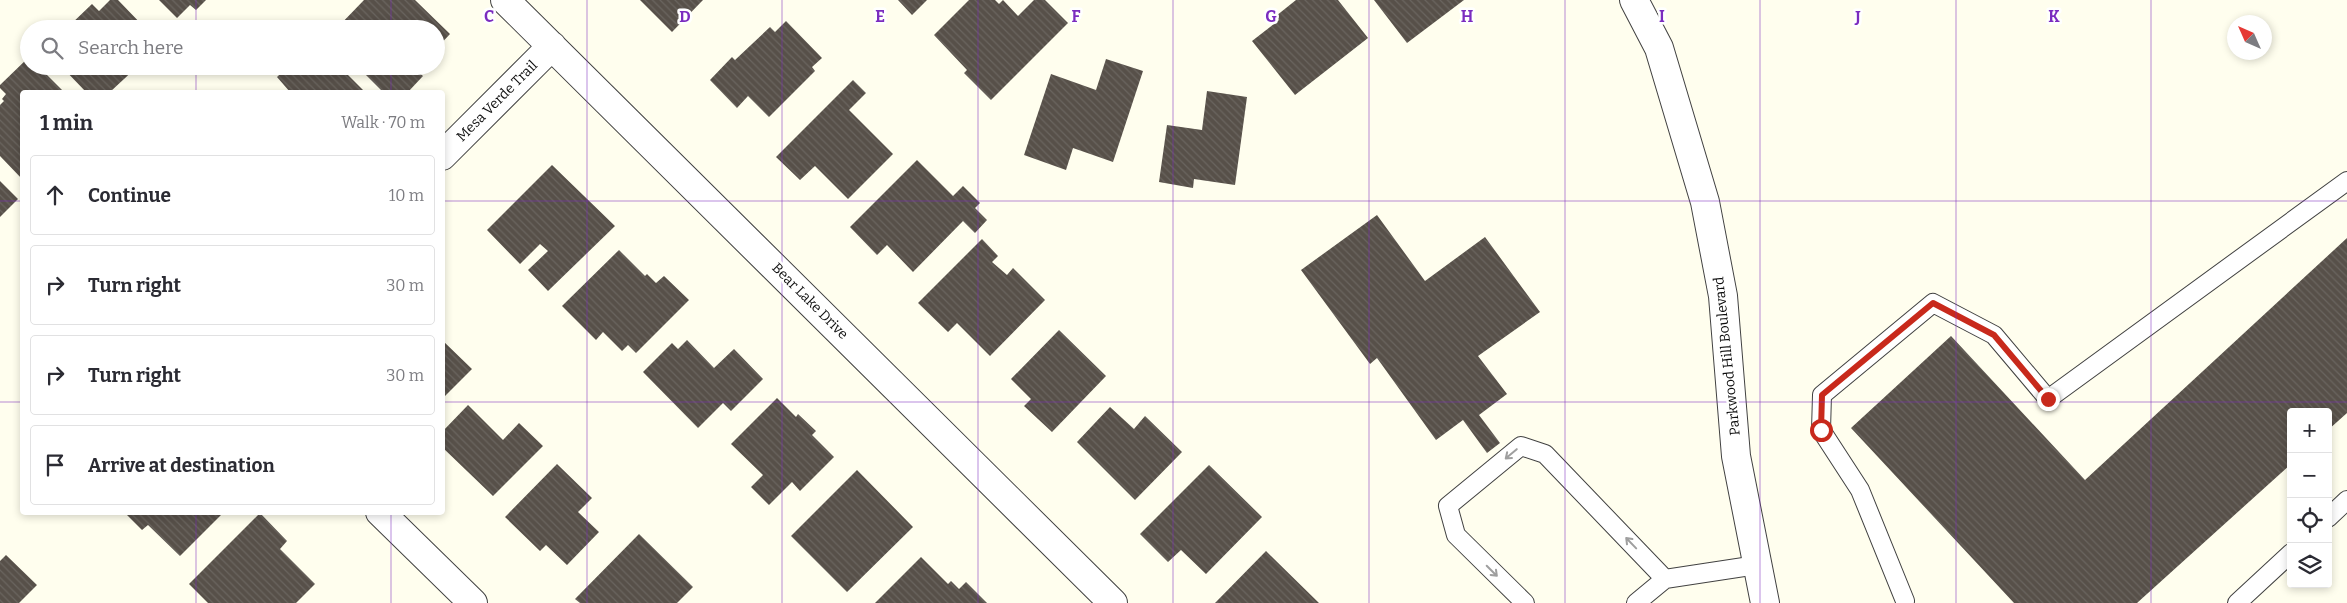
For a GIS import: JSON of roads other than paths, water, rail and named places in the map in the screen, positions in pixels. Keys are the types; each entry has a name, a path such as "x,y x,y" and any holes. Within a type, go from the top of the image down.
{"street":[{"name":"Bear Lake Drive","path":"505,0 1113,603"},
{"name":"Parkwood Hill Boulevard","path":"1634,0 1659,48 1705,202 1723,296 1736,456 1764,603"},
{"name":"Mesa Verde Trail","path":"445,153 552,46"},
{"path":"383,515 473,603"}],"lane":[{"path":"1904,602 1860,490 1821,430 1822,395 1933,303 1994,335 2048,399 2347,181"},
{"path":"1524,603 1456,535 1448,506 1521,446 1545,454 1665,579"},
{"path":"2332,514 2347,500"},
{"path":"2237,603 2287,557"},
{"path":"1636,603 1665,579 1757,565"}]}
